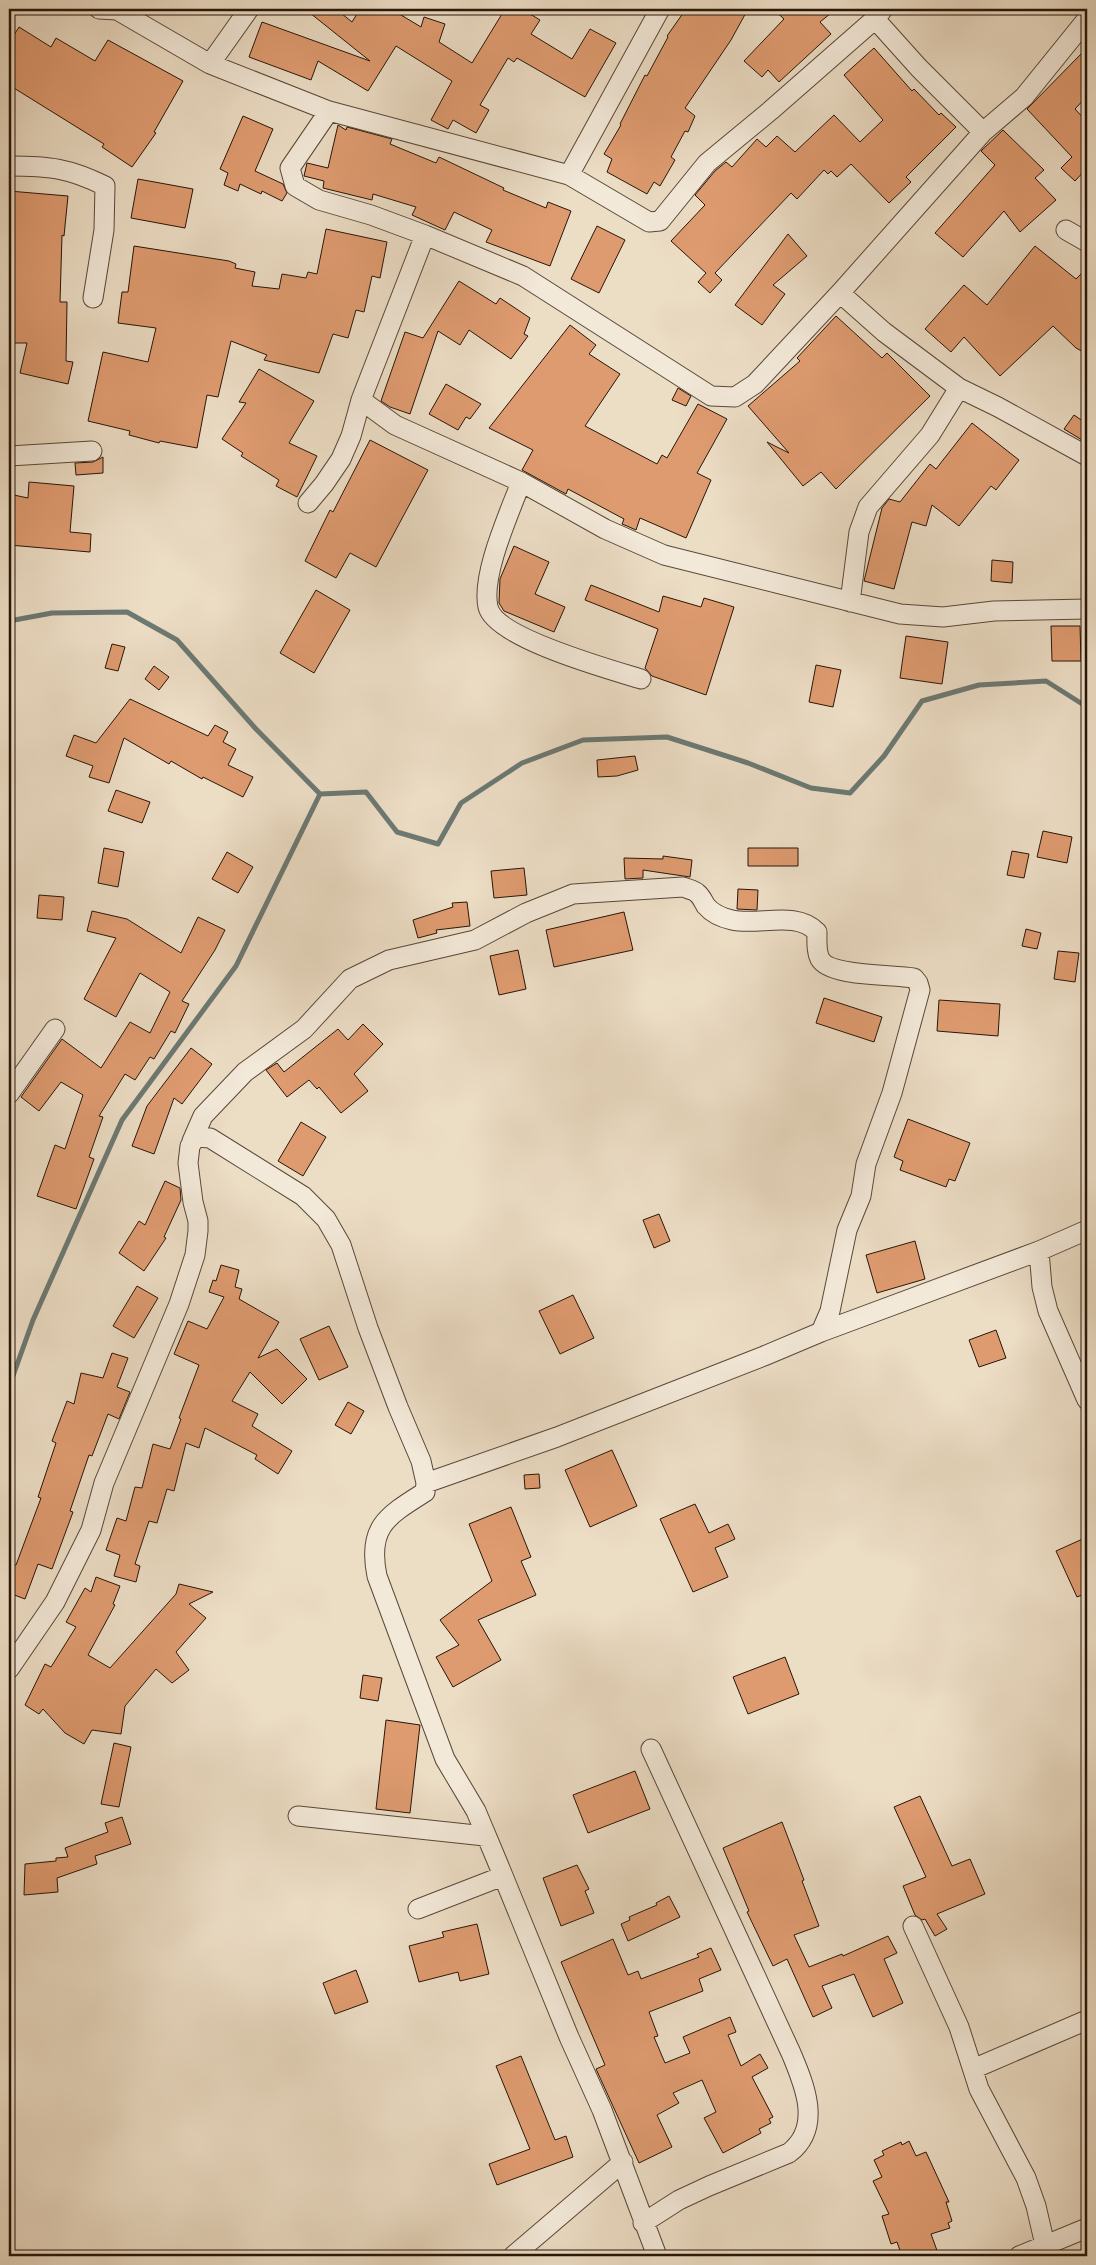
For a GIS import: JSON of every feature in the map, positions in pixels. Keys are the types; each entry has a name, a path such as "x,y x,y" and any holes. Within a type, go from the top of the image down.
{"street":[{"path":"99,9 117,10 210,64 329,111 569,176 650,222 660,221 707,163 770,111 879,14 919,68 983,132"},
{"path":"210,64 249,9"},
{"path":"569,176 660,9"},
{"path":"329,111 290,168 295,186 319,200 371,215 425,235 523,276 711,396 735,397 755,384 840,293 983,132 1024,98 1086,24"},
{"path":"9,166 51,166 82,174 105,186 104,230 94,298"},
{"path":"1066,230 1087,242"},
{"path":"308,502 324,484 341,459 351,436 361,400 425,235"},
{"path":"840,293 884,332 959,388 998,407 1087,456"},
{"path":"850,602 859,532 868,507 930,435 959,388"},
{"path":"361,400 395,425 521,482 604,529 664,555 900,614 943,618 994,612 1087,609"},
{"path":"9,456 92,452"},
{"path":"521,482 489,578 487,593 490,614 503,626 552,650 641,679"},
{"path":"9,1669 55,1602 91,1530 104,1483 179,1304 195,1254 198,1232 198,1221 188,1163 192,1141 203,1116 245,1072 304,1029 350,979 389,960 475,940 526,913 573,894 683,887 696,891 706,906 715,914 732,920 754,922 799,920 811,925 817,932 817,949 820,959 831,968 914,978 920,990 892,1093 866,1164 861,1196 847,1230 830,1311 821,1332"},
{"path":"9,1094 55,1030"},
{"path":"192,1141 196,1137 210,1138 303,1196 326,1219 341,1245 371,1337 398,1407 422,1461 426,1483 425,1492 396,1510 380,1528 374,1540 374,1562 380,1585 445,1759 476,1811 485,1836 504,1876 569,2037 623,2162 657,2256"},
{"path":"426,1483 557,1437 821,1332 1039,1251 1087,1230"},
{"path":"1039,1251 1042,1286 1048,1311 1087,1400"},
{"path":"644,2223 694,2193 789,2152 799,2145 808,2124 804,2084 791,2052 651,1749"},
{"path":"298,1816 485,1836"},
{"path":"418,1909 504,1876"},
{"path":"913,1926 959,2027 973,2069 993,2118 1026,2178 1036,2206 1046,2245"},
{"path":"973,2069 1087,2020"},
{"path":"513,2256 623,2162"},
{"path":"1019,2256 1087,2228"}],"building":[{"path":"305,9 336,9 352,22 360,9 391,9 421,27 424,17 445,24 439,42 472,63 505,9 522,9 540,20 531,34 572,59 590,29 616,43 585,97 517,58 514,62 508,58 480,105 489,110 476,133 453,120 448,129 431,120 452,81 396,46 368,91 318,61 311,80 249,57 262,22 370,61"},
{"path":"686,9 748,9 731,40 685,108 695,116 688,132 685,131 671,157 675,160 660,186 654,182 647,194 607,172 612,159 604,154 667,36"},
{"path":"773,9 836,9 820,22 831,34 779,82 768,70 762,77 744,61 784,19"},
{"path":"19,27 51,47 56,38 95,61 108,40 183,81 154,132 156,133 132,167 102,147 104,144 9,85 9,43"},
{"path":"874,48 912,91 914,89 939,115 941,113 956,127 906,177 911,182 889,203 851,164 837,177 831,171 828,174 824,170 797,199 791,193 715,273 722,280 710,293 698,282 706,273 671,241 705,205 695,195 715,171 726,162 732,167 757,139 766,147 777,136 795,152 834,115 860,142 883,120 844,75"},
{"path":"1081,54 1087,61 1087,96 1075,109 1087,122 1087,168 1075,181 1061,168 1072,157 1027,109"},
{"path":"243,116 273,129 255,171 283,184 287,193 282,201 262,191 261,194 240,184 238,191 224,185 228,173 220,169"},
{"path":"338,125 346,130 347,127 392,139 390,144 436,163 439,157 504,188 503,190 546,208 548,202 571,211 550,266 486,242 492,230 454,212 445,230 412,215 416,207 373,194 372,200 323,188 324,181 304,176 307,163 328,168"},
{"path":"1003,130 1044,170 1035,178 1056,200 1020,232 1004,211 963,257 935,233 995,165 981,151"},
{"path":"138,179 193,189 185,228 131,218"},
{"path":"9,191 68,196 64,236 62,235 60,302 67,302 66,361 73,362 68,384 20,373 27,343 9,343"},
{"path":"597,226 625,240 599,293 571,279"},
{"path":"326,229 387,242 380,278 372,276 364,312 356,310 348,338 333,334 319,373 264,360 267,355 231,341 218,397 207,395 197,448 160,441 159,443 129,435 130,431 88,421 103,352 148,362 156,328 118,323 122,292 128,292 134,246 229,261 236,264 235,268 255,272 252,286 279,289 282,274 306,278 308,272 317,274"},
{"path":"788,234 807,256 773,285 785,294 762,325 735,305"},
{"path":"1035,246 1076,279 1087,268 1087,354 1076,348 1053,326 1000,376 964,337 951,352 925,329 964,285 987,305"},
{"path":"459,281 496,304 500,298 530,318 524,334 528,336 511,359 469,330 460,345 438,331 410,414 390,407 381,401 405,332 423,338"},
{"path":"836,316 882,358 887,353 930,396 836,489 821,472 803,486 767,442 789,453 748,406 800,361 797,358"},
{"path":"570,325 596,345 589,354 620,374 585,426 657,464 662,455 667,458 698,404 727,419 697,473 711,480 686,538 640,518 636,530 622,524 624,519 568,489 566,494 522,470 533,450 489,428"},
{"path":"259,369 314,401 289,443 317,456 297,497 276,486 279,480 241,456 243,453 222,439 246,403 239,402"},
{"path":"446,384 481,404 470,419 466,417 458,430 429,414"},
{"path":"678,388 691,396 686,406 672,400"},
{"path":"1074,415 1087,424 1087,443 1064,429"},
{"path":"972,423 1019,460 996,490 991,486 959,526 932,505 926,526 912,522 894,589 864,581 882,508 889,499 900,502 930,464 936,469"},
{"path":"370,440 428,470 376,567 350,553 336,578 305,561 330,510 333,512"},
{"path":"103,457 103,473 76,475 75,463 93,462"},
{"path":"29,482 74,486 70,532 91,534 90,552 9,545 9,494 28,498"},
{"path":"514,546 549,562 535,594 565,607 554,632 504,611 499,603 500,579"},
{"path":"992,560 1013,562 1012,583 991,581"},
{"path":"591,585 659,612 663,596 701,607 704,598 734,607 706,695 652,676 645,668 658,629 585,600"},
{"path":"316,590 350,610 314,673 280,653"},
{"path":"1051,626 1080,626 1081,661 1052,661"},
{"path":"906,636 948,642 942,684 900,678"},
{"path":"112,644 125,647 118,671 105,668"},
{"path":"816,665 841,670 833,707 809,702"},
{"path":"154,666 169,677 159,690 145,679"},
{"path":"130,699 208,736 215,725 228,732 223,742 236,749 228,765 253,777 243,797 203,777 202,779 171,761 169,764 124,738 109,783 89,777 93,766 66,756 74,735 96,743"},
{"path":"635,756 638,770 617,776 598,777 597,760"},
{"path":"116,790 150,802 142,823 108,811"},
{"path":"1043,831 1072,837 1067,863 1037,857"},
{"path":"104,848 124,852 118,887 98,883"},
{"path":"748,848 798,848 798,866 748,866"},
{"path":"1012,851 1029,854 1024,878 1007,875"},
{"path":"227,852 253,867 238,893 212,879"},
{"path":"663,856 692,860 690,877 643,870 643,878 625,879 624,858 663,859"},
{"path":"524,868 527,895 494,898 491,871"},
{"path":"738,889 758,890 757,910 737,909"},
{"path":"39,895 64,897 62,920 37,918"},
{"path":"467,902 470,926 436,930 437,933 418,938 413,920 453,907 452,903"},
{"path":"92,911 127,919 181,953 198,917 225,930 215,950 182,1001 189,1004 175,1033 171,1031 154,1059 150,1057 135,1080 125,1074 99,1116 103,1117 89,1157 94,1159 76,1209 37,1196 55,1145 65,1149 83,1095 61,1082 39,1111 21,1097 62,1039 101,1068 130,1022 150,1033 170,992 140,973 116,1017 84,999 116,938 87,931"},
{"path":"624,912 633,950 554,967 546,930"},
{"path":"1026,929 1041,933 1037,949 1022,946"},
{"path":"518,950 526,989 499,995 490,956"},
{"path":"1058,951 1079,953 1075,982 1054,979"},
{"path":"824,998 882,1017 874,1042 816,1023"},
{"path":"939,1000 1000,1004 998,1036 937,1031"},
{"path":"363,1024 383,1044 354,1074 368,1091 341,1113 319,1087 317,1089 309,1080 287,1097 266,1070 277,1063 284,1072 338,1029 348,1040"},
{"path":"191,1048 212,1064 182,1104 174,1098 154,1154 132,1146 147,1106"},
{"path":"908,1119 970,1143 955,1181 949,1179 946,1187 900,1170 903,1161 894,1157"},
{"path":"301,1122 326,1137 303,1176 278,1161"},
{"path":"165,1181 180,1188 181,1200 164,1237 166,1238 144,1271 119,1253 139,1221 145,1225"},
{"path":"659,1214 670,1241 654,1248 643,1220"},
{"path":"915,1241 925,1279 877,1293 866,1255"},
{"path":"221,1265 239,1270 235,1287 242,1289 239,1299 279,1322 258,1358 277,1349 307,1379 282,1404 250,1372 232,1401 258,1414 252,1426 292,1451 278,1474 255,1459 257,1455 205,1428 199,1448 186,1443 174,1491 167,1489 157,1523 149,1521 135,1564 140,1566 136,1582 114,1576 120,1555 106,1550 117,1518 126,1521 135,1487 142,1488 153,1444 170,1449 181,1419 179,1418 199,1365 174,1354 188,1321 207,1329 224,1297 209,1292 213,1280 216,1281"},
{"path":"137,1286 158,1298 134,1338 113,1326"},
{"path":"573,1295 594,1338 560,1354 539,1311"},
{"path":"329,1326 348,1367 319,1380 300,1339"},
{"path":"996,1330 1006,1358 979,1367 969,1340"},
{"path":"112,1353 128,1358 117,1387 130,1392 119,1419 108,1414 92,1456 89,1455 70,1511 73,1512 52,1569 38,1564 25,1599 9,1593 9,1563 16,1565 41,1498 38,1497 56,1443 52,1441 67,1401 74,1404 81,1373 103,1378"},
{"path":"348,1402 364,1411 351,1434 335,1425"},
{"path":"612,1450 637,1506 590,1527 565,1470"},
{"path":"539,1474 540,1488 525,1489 524,1475"},
{"path":"695,1504 709,1533 728,1524 735,1539 715,1548 728,1577 693,1592 660,1519"},
{"path":"511,1507 531,1557 521,1561 536,1595 478,1620 501,1660 453,1687 436,1657 459,1645 440,1620 492,1581 469,1524"},
{"path":"1087,1537 1087,1593 1077,1597 1056,1551"},
{"path":"96,1577 120,1586 113,1604 115,1605 88,1655 110,1668 176,1594 179,1584 213,1592 189,1604 206,1618 176,1652 189,1670 172,1683 156,1669 125,1706 121,1734 92,1730 84,1744 65,1733 43,1709 39,1714 25,1705 45,1664 51,1667 76,1627 66,1622 85,1588 91,1592"},
{"path":"785,1657 799,1694 748,1714 733,1677"},
{"path":"363,1675 382,1678 378,1701 360,1698"},
{"path":"386,1720 420,1725 410,1813 376,1809"},
{"path":"114,1743 131,1747 119,1807 101,1804"},
{"path":"635,1771 650,1809 588,1833 573,1795"},
{"path":"920,1796 952,1866 970,1859 985,1894 937,1914 947,1929 935,1936 925,1919 922,1920 915,1915 903,1886 926,1877 894,1807"},
{"path":"122,1817 131,1844 95,1856 97,1864 57,1878 58,1892 24,1895 25,1864 56,1861 56,1858 68,1857 65,1848 108,1832 105,1823"},
{"path":"782,1822 819,1926 794,1935 809,1967 842,1954 843,1956 888,1936 897,1953 884,1959 903,2003 873,2017 854,1974 822,1986 832,2008 813,2017 787,1959 773,1966 747,1912 749,1911 723,1848"},
{"path":"577,1865 589,1889 585,1891 594,1913 561,1926 543,1878"},
{"path":"669,1896 680,1917 628,1941 621,1924 630,1920 629,1917 657,1905 656,1903"},
{"path":"477,1924 489,1974 460,1981 458,1972 419,1982 409,1946 444,1937 442,1932"},
{"path":"613,1939 628,1975 638,1971 641,1979 699,1957 697,1954 711,1948 721,1970 699,1979 703,1991 649,2012 658,2036 654,2037 665,2063 690,2053 683,2037 730,2017 736,2032 728,2035 741,2066 760,2054 768,2068 752,2077 773,2117 769,2119 771,2123 759,2129 761,2133 723,2153 704,2118 716,2112 702,2080 673,2093 679,2103 657,2115 672,2147 639,2163 596,2069 605,2065 561,1962"},
{"path":"356,1970 368,2002 335,2014 323,1983"},
{"path":"521,2056 555,2140 566,2136 573,2157 497,2185 489,2164 530,2149 496,2066"},
{"path":"909,2141 916,2156 926,2152 949,2202 946,2202 952,2221 948,2223 950,2228 931,2234 939,2256 902,2256 897,2242 891,2244 882,2216 889,2214 873,2181 882,2177 874,2160 884,2155 882,2151 901,2142 902,2145"}],"waterway":[{"path":"9,621 52,613 127,612 177,640 256,729 320,794 366,792 397,832 438,844 461,803 522,763 583,740 667,737 748,763 811,788 850,793 884,756 922,701 979,685 1046,681 1087,707"},
{"path":"9,1387 33,1320 122,1120 236,966 320,794"}]}
